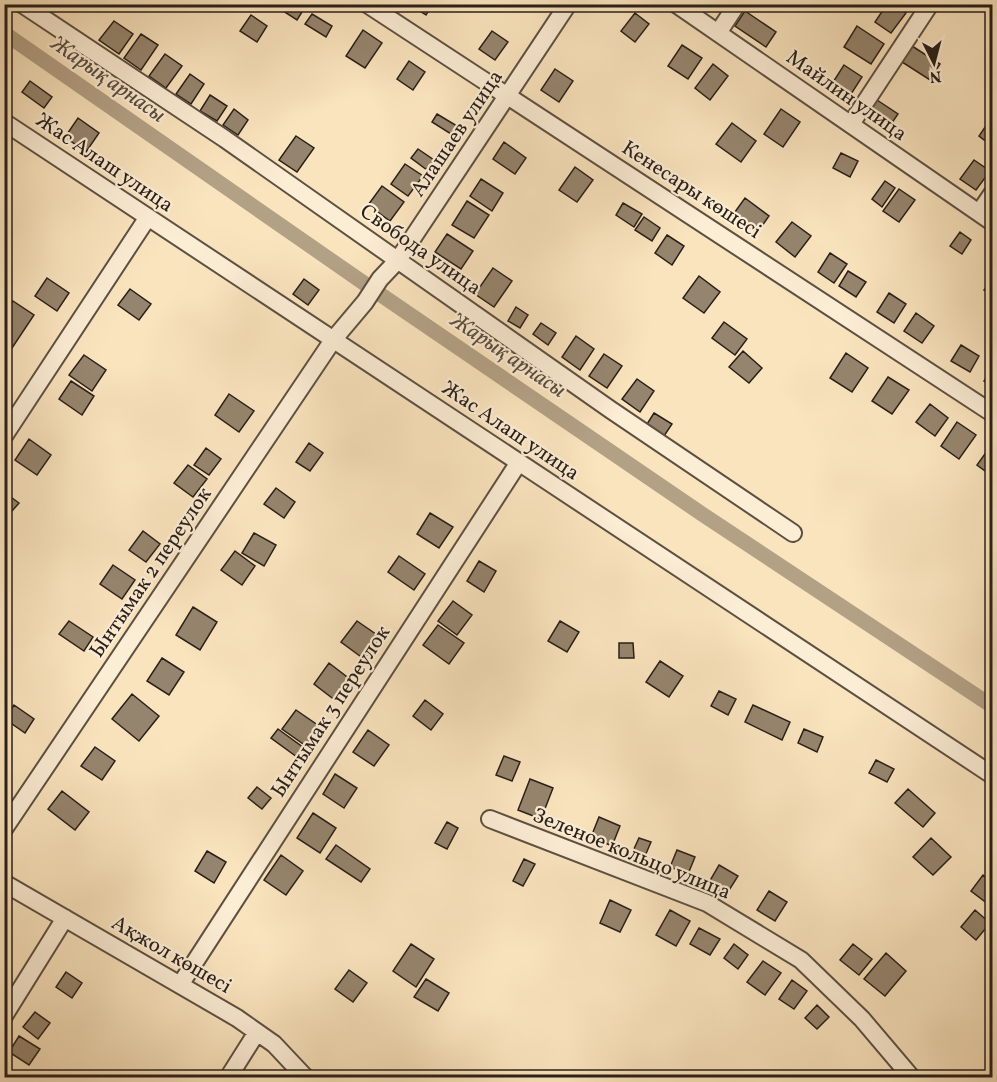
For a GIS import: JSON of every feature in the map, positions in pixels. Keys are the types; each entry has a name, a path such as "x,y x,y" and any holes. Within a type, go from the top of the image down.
{"street":[{"name":"Свобода улица","path":"22,4 225,139 611,410 793,533"},
{"name":"Кенесары көшесі","path":"367,4 993,413"},
{"name":"Алашаев улица","path":"333,340 365,302 380,279 398,260 568,4"},
{"name":"Майлин улица","path":"676,4 986,218"},
{"path":"718,33 737,4"},
{"path":"850,124 930,4"},
{"name":"Жас Алаш улица","path":"4,122 993,775"},
{"path":"986,218 993,194"},
{"path":"4,436 148,217"},
{"name":"Ынтымак 2 переулок","path":"4,829 333,340"},
{"name":"Ынтымак 3 переулок","path":"180,985 519,462"},
{"name":"Зеленое кольцо улица","path":"490,819 707,903 801,960 862,1019 912,1077"},
{"name":"Ақжол көшесі","path":"4,883 237,1018 274,1044 306,1077"},
{"path":"4,1016 65,918"},
{"path":"228,1077 257,1032"}],"building":[{"path":"185,4 200,4 195,11"},
{"path":"283,4 307,4 297,20 280,9"},
{"path":"409,4 433,4 426,15"},
{"path":"887,4 893,4 906,13 891,33 875,22"},
{"path":"745,11 776,32 766,47 735,26"},
{"path":"635,13 649,24 635,42 621,31"},
{"path":"312,14 332,26 326,37 305,24"},
{"path":"251,15 267,26 257,42 240,31"},
{"path":"114,21 133,34 119,54 99,40"},
{"path":"857,26 884,44 871,64 844,47"},
{"path":"363,30 382,43 365,68 346,56"},
{"path":"492,31 508,42 495,60 479,49"},
{"path":"141,34 158,45 141,70 124,58"},
{"path":"682,45 702,58 688,79 668,66"},
{"path":"912,46 940,64 930,80 902,62"},
{"path":"165,54 182,66 166,88 149,76"},
{"path":"409,61 425,72 413,90 397,79"},
{"path":"713,64 728,76 710,100 695,88"},
{"path":"844,65 862,77 846,102 828,90"},
{"path":"555,69 573,81 559,102 541,90"},
{"path":"190,74 204,84 191,104 176,94"},
{"path":"30,81 52,97 44,108 22,92"},
{"path":"210,95 227,106 217,121 200,111"},
{"path":"877,100 898,114 887,130 866,116"},
{"path":"234,109 248,120 238,135 223,125"},
{"path":"781,109 800,122 783,147 764,134"},
{"path":"437,114 457,126 451,134 432,122"},
{"path":"992,117 992,146 979,136"},
{"path":"78,118 99,133 86,152 65,137"},
{"path":"732,123 756,141 741,162 716,144"},
{"path":"296,136 314,148 297,172 279,160"},
{"path":"504,142 526,158 515,174 493,159"},
{"path":"418,149 434,160 427,170 411,158"},
{"path":"841,153 858,161 850,177 833,168"},
{"path":"974,160 990,171 976,190 960,179"},
{"path":"405,164 423,176 408,196 391,184"},
{"path":"575,167 593,180 577,202 559,190"},
{"path":"481,179 503,193 492,211 470,196"},
{"path":"885,181 895,188 882,207 872,199"},
{"path":"382,186 404,202 390,221 368,205"},
{"path":"899,189 915,200 899,222 883,211"},
{"path":"745,198 769,216 757,233 732,216"},
{"path":"467,201 489,215 474,238 452,225"},
{"path":"623,203 642,214 634,227 616,215"},
{"path":"644,217 660,228 652,241 635,230"},
{"path":"792,222 811,236 795,257 776,242"},
{"path":"960,232 971,240 962,254 950,246"},
{"path":"447,234 473,251 461,269 435,252"},
{"path":"667,235 684,246 672,265 655,253"},
{"path":"830,253 847,264 834,283 818,272"},
{"path":"493,268 512,281 494,307 475,294"},
{"path":"848,271 866,282 856,297 839,286"},
{"path":"699,276 720,292 704,313 683,298"},
{"path":"47,278 69,293 57,311 35,296"},
{"path":"992,278 992,296 984,290"},
{"path":"304,279 319,290 308,305 293,294"},
{"path":"130,289 151,304 139,320 118,305"},
{"path":"889,293 906,304 894,323 877,312"},
{"path":"13,301 34,315 8,354 4,352 4,314"},
{"path":"516,307 528,315 520,328 508,321"},
{"path":"916,313 934,326 922,343 904,331"},
{"path":"724,322 747,339 735,355 712,338"},
{"path":"541,323 556,333 548,345 533,334"},
{"path":"576,336 594,349 580,370 562,357"},
{"path":"961,345 979,356 970,372 951,361"},
{"path":"743,351 762,368 749,383 729,367"},
{"path":"846,353 868,368 852,392 830,378"},
{"path":"604,354 622,366 607,388 589,376"},
{"path":"84,355 106,370 92,391 69,375"},
{"path":"992,368 992,387 984,381"},
{"path":"888,377 909,390 892,414 872,401"},
{"path":"637,379 654,391 640,412 622,399"},
{"path":"71,381 94,396 82,415 59,399"},
{"path":"229,394 254,411 239,432 215,415"},
{"path":"930,404 948,418 935,436 916,422"},
{"path":"654,413 672,424 664,436 647,424"},
{"path":"957,422 976,435 959,459 941,446"},
{"path":"29,439 51,455 37,475 15,460"},
{"path":"309,443 323,453 310,471 296,462"},
{"path":"992,444 992,476 977,465"},
{"path":"206,448 221,459 209,475 194,465"},
{"path":"188,465 207,479 193,497 174,483"},
{"path":"276,488 295,502 284,518 264,504"},
{"path":"4,492 19,503 5,519 4,518"},
{"path":"430,513 453,527 439,548 417,534"},
{"path":"143,531 160,544 146,562 129,550"},
{"path":"254,533 276,545 264,566 242,553"},
{"path":"235,551 255,566 242,585 221,570"},
{"path":"399,556 425,574 414,590 388,572"},
{"path":"479,561 496,571 484,592 467,581"},
{"path":"113,565 135,580 122,599 100,584"},
{"path":"453,601 472,615 457,635 438,621"},
{"path":"193,607 217,622 200,650 176,635"},
{"path":"69,621 93,637 84,651 59,634"},
{"path":"357,621 380,637 364,659 341,642"},
{"path":"560,621 579,632 567,652 548,641"},
{"path":"438,625 464,643 449,664 423,645"},
{"path":"619,643 633,643 634,658 619,658"},
{"path":"162,658 184,672 169,695 147,681"},
{"path":"660,661 683,676 669,697 646,682"},
{"path":"329,663 351,680 336,701 314,684"},
{"path":"719,691 736,699 728,715 711,706"},
{"path":"132,694 159,716 139,741 112,719"},
{"path":"425,700 443,714 431,730 413,716"},
{"path":"14,705 34,719 25,733 5,719"},
{"path":"753,705 790,722 782,740 745,722"},
{"path":"296,710 319,726 306,746 282,729"},
{"path":"278,729 304,748 297,757 271,738"},
{"path":"804,729 823,737 817,752 798,743"},
{"path":"368,730 389,745 374,766 353,752"},
{"path":"95,747 115,761 102,780 81,766"},
{"path":"504,756 520,762 512,781 496,775"},
{"path":"876,760 894,769 887,782 869,773"},
{"path":"335,774 357,788 344,808 323,794"},
{"path":"530,779 553,788 541,819 518,810"},
{"path":"257,787 271,798 262,809 248,798"},
{"path":"908,789 935,813 923,827 895,803"},
{"path":"62,791 89,812 75,830 48,809"},
{"path":"313,813 336,828 320,853 297,838"},
{"path":"599,817 620,826 612,846 591,837"},
{"path":"447,822 458,828 447,849 435,843"},
{"path":"639,838 651,842 645,856 633,851"},
{"path":"931,838 951,857 933,875 913,857"},
{"path":"336,845 370,869 361,882 326,859"},
{"path":"677,850 695,857 688,874 670,867"},
{"path":"207,851 226,862 214,883 195,871"},
{"path":"281,855 303,871 286,895 264,880"},
{"path":"524,859 535,864 523,886 513,881"},
{"path":"719,865 738,876 726,895 708,884"},
{"path":"983,875 992,883 992,907 971,891"},
{"path":"769,891 787,902 775,921 757,910"},
{"path":"610,900 631,910 620,932 600,923"},
{"path":"670,910 690,921 676,946 656,935"},
{"path":"975,910 990,923 976,940 961,927"},
{"path":"699,928 720,939 710,955 690,944"},
{"path":"411,944 434,959 416,987 393,971"},
{"path":"734,944 748,955 738,969 724,958"},
{"path":"853,944 872,959 859,975 840,960"},
{"path":"886,953 906,971 885,996 864,979"},
{"path":"763,961 781,973 765,995 747,982"},
{"path":"349,970 367,983 353,1002 335,989"},
{"path":"66,972 82,983 72,998 56,987"},
{"path":"426,979 449,993 438,1011 414,997"},
{"path":"792,980 807,991 794,1009 779,999"},
{"path":"817,1005 829,1017 817,1029 805,1018"},
{"path":"35,1012 50,1023 38,1039 23,1027"},
{"path":"19,1036 40,1049 29,1065 9,1052"}],"waterway":[{"name":"Жарық арнасы","path":"4,33 702,514 992,706"}]}
